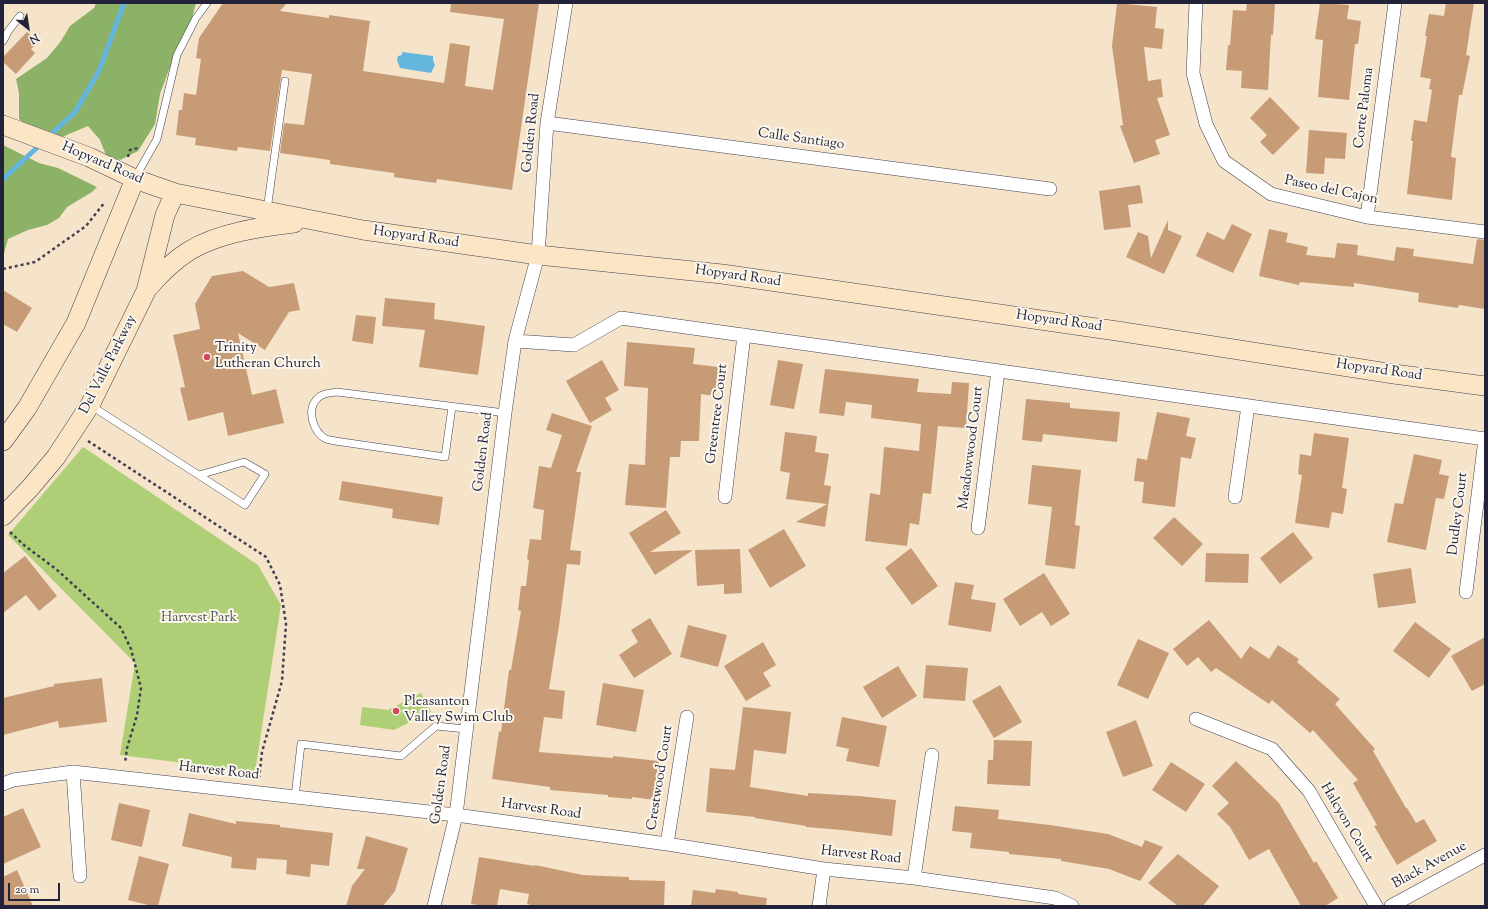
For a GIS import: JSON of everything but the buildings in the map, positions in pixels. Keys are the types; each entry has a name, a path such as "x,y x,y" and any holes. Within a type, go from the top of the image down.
{"main road":[{"name":"Hopyard Road","path":"3,125 89,157 135,179 175,193 363,230 538,255 722,274 1117,331 1394,374 1485,386"},
{"path":"3,441 27,408 76,323 135,179"},
{"name":"Del Valle Parkway","path":"6,523 30,488 56,457 90,405 146,291 165,215 175,193"},
{"path":"146,291 164,270 189,251 221,237 262,227 313,221"}],"street":[{"name":"Golden Road","path":"434,906 456,815 515,341 538,255 547,123 566,3"},
{"name":"Paseo del Cajon","path":"1196,3 1193,73 1206,124 1224,161 1271,194 1367,217 1485,232"},
{"name":"Corte Paloma","path":"1367,217 1395,3"},
{"name":"Calle Santiago","path":"547,123 1050,189"},
{"path":"515,341 574,345 621,318 1485,439"},
{"name":"Greentree Court","path":"725,497 744,335"},
{"name":"Meadowwood Court","path":"978,528 998,371"},
{"path":"1235,497 1248,406"},
{"name":"Dudley Court","path":"1466,592 1485,439"},
{"name":"Crestwood Court","path":"667,844 687,716"},
{"name":"Halcyon Court","path":"1196,719 1272,749 1310,791 1376,906"},
{"path":"914,878 932,755"},
{"path":"73,772 80,876"},
{"name":"Harvest Road","path":"3,784 13,780 73,772 456,815 667,844 824,869 914,878 1055,898 1072,906"},
{"name":"Black Avenue","path":"1391,906 1485,855"},
{"path":"819,906 824,869"}],"lane":[{"path":"135,179 157,139 177,54 196,18 207,3"},
{"path":"3,41 9,30 20,16"},
{"path":"266,212 285,81"},
{"path":"452,407 445,457 335,441 325,438 317,431 312,421 312,410 316,400 325,393 337,392 452,407 505,414"},
{"path":"90,405 245,505 265,474 244,462 199,475"},
{"path":"295,797 301,744 401,756 436,726 466,729"}],"path":[{"path":"3,269 35,262 86,226 105,201"},
{"path":"72,432 99,447 266,557 280,586 286,624 282,681 262,752 257,793"},
{"path":"6,523 25,546 56,569 121,628 131,649 141,688 122,777"}],"green space":[{"path":"96,3 196,3 190,26 170,67 160,94 155,124 138,151 120,160 106,155 100,140 88,126 62,137 30,129 19,119 19,93 16,79 47,58 61,41 70,26 94,8"},
{"path":"3,145 39,163 58,168 97,187 92,192 67,207 59,218 47,225 28,230 8,239 3,257"},
{"name":"Harvest Park","path":"83,447 258,565 281,605 255,772 120,755 135,663 8,535"},
{"name":"Pleasanton Valley Swim Club","path":"421,693 431,712 394,730 360,725 362,707 388,710"}],"water":[{"path":"402,52 433,56 435,65 431,73 400,68 397,60 398,56 402,55"}],"waterway":[{"path":"48,137 75,112 99,71 124,3"},
{"path":"3,179 41,144"}],"place":[{"name":"Trinity Lutheran Church","path":"207,357"},
{"name":"Pleasanton Valley Swim Club","path":"396,711"}]}
